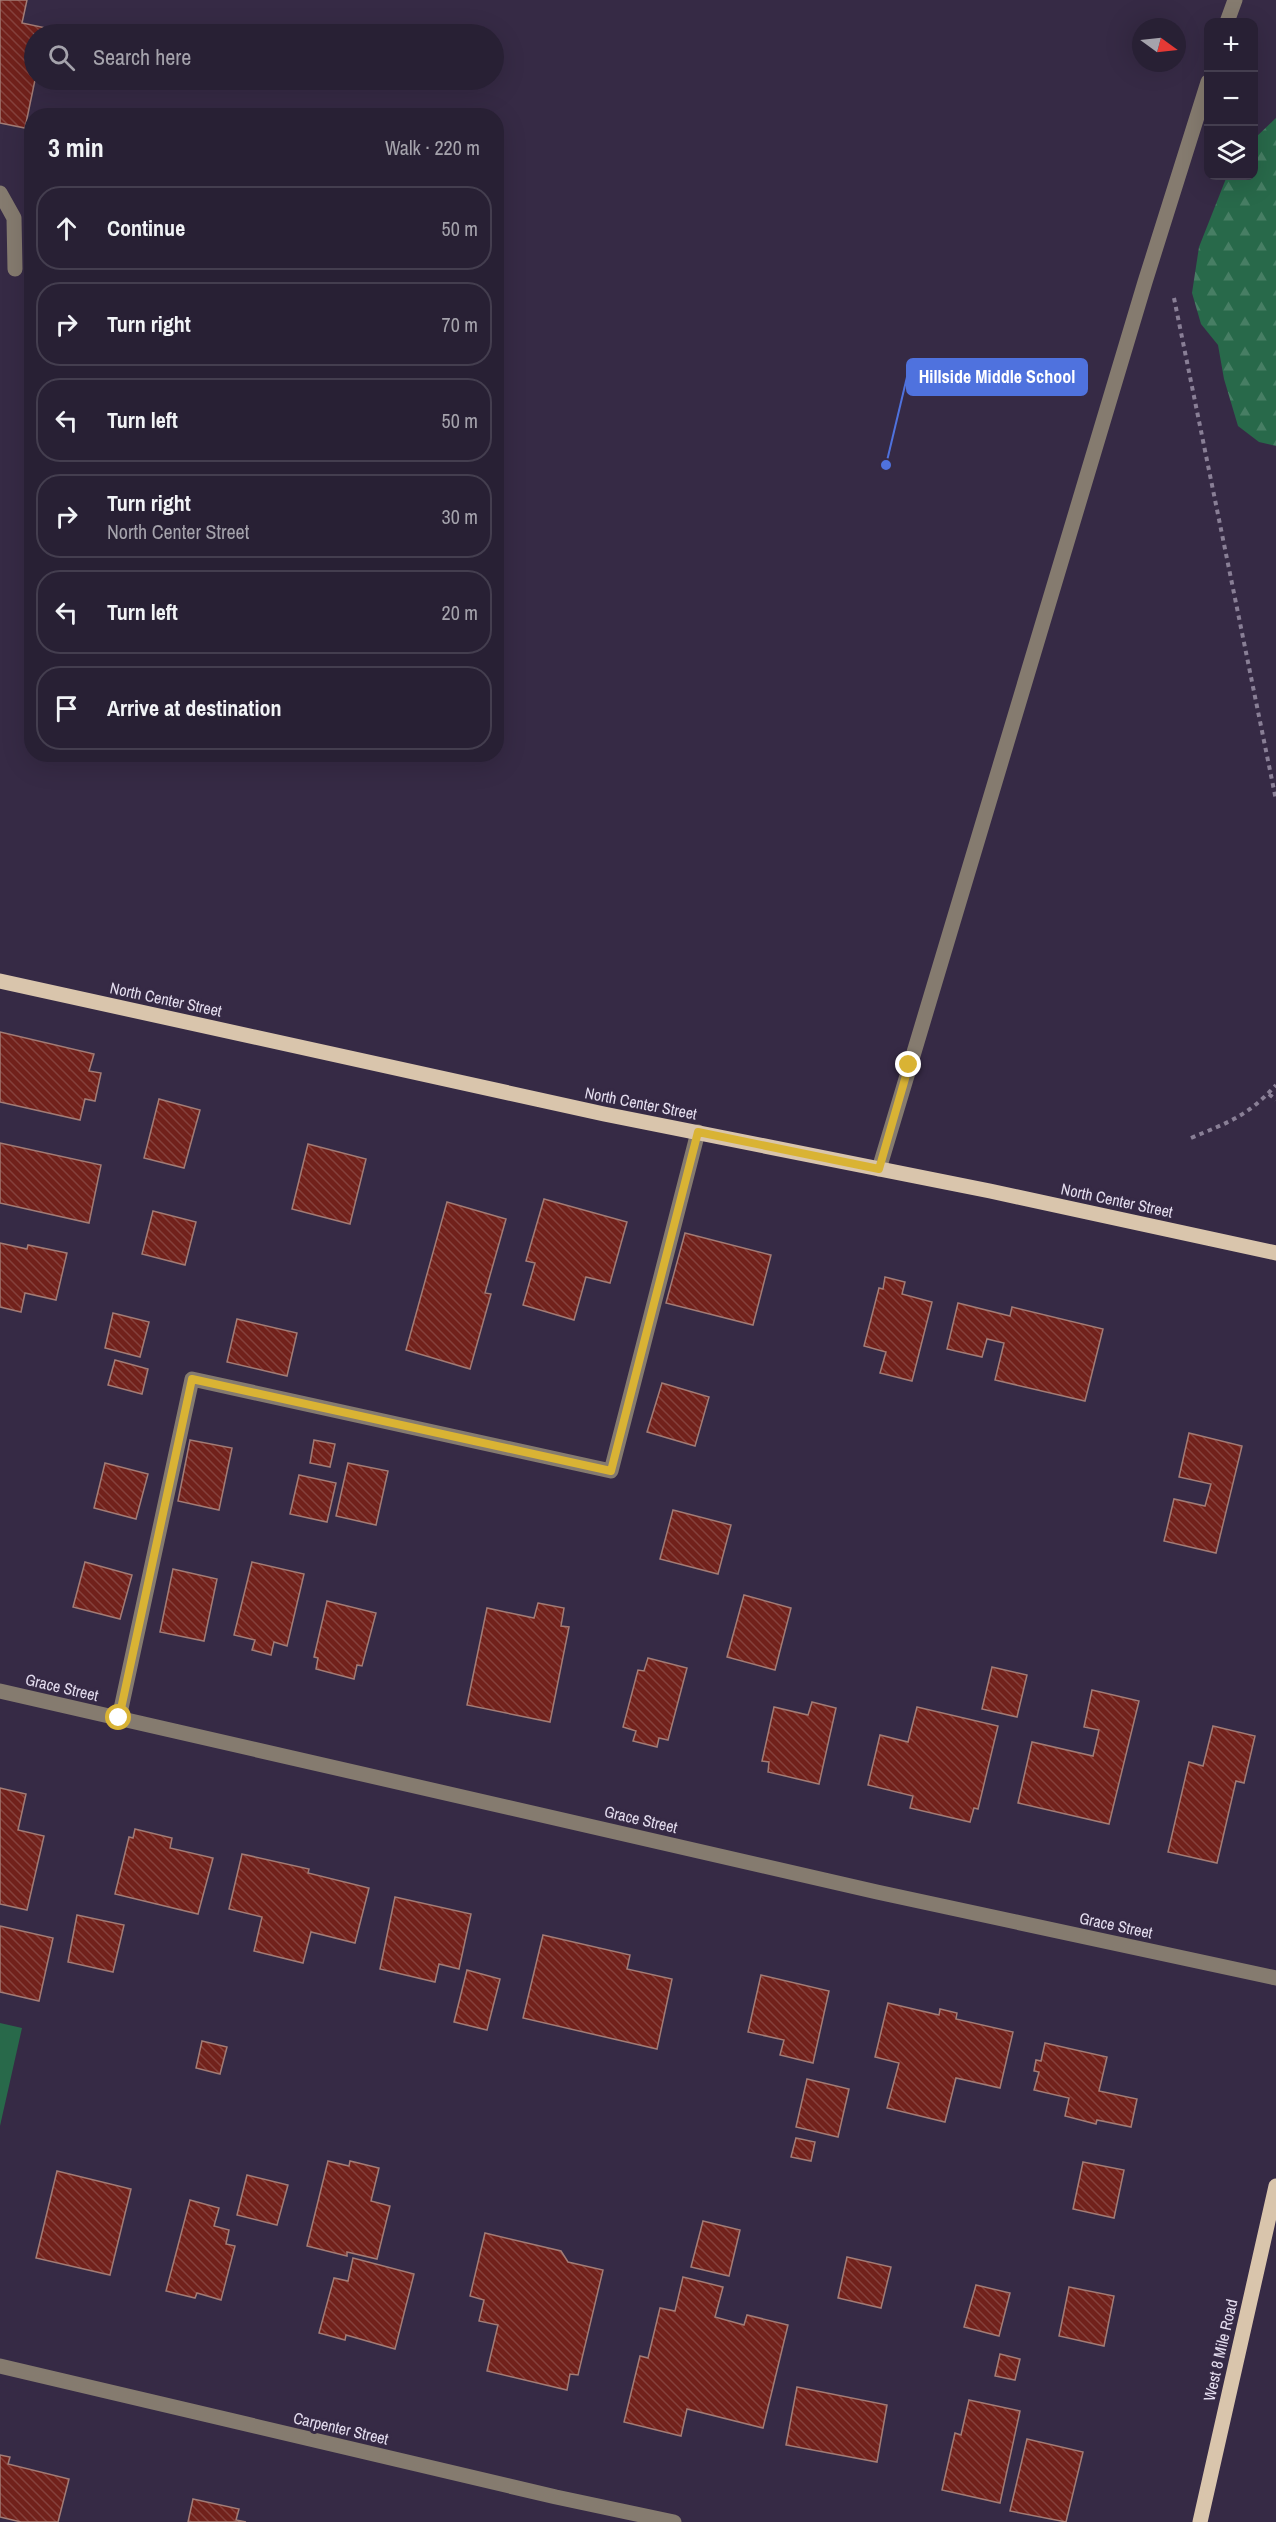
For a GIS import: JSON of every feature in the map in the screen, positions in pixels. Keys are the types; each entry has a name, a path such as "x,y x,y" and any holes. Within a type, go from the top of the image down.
{"main road":[{"name":"North Center Street","path":"0,981 604,1114 879,1169 1276,1253"},
{"name":"West 8 Mile Road","path":"1200,2522 1276,2186"}],"street":[{"path":"1228,18 1235,0"},
{"path":"879,1169 1138,305 1204,98"},
{"path":"0,193 14,218 15,269"},
{"path":"119,1718 192,1379 611,1471 698,1132"},
{"name":"Grace Street","path":"0,1691 877,1892 1276,1978"},
{"name":"Carpenter Street","path":"0,2366 556,2497 674,2522"}],"path":[{"path":"1172,292 1276,800"},
{"path":"1191,1138 1231,1122 1254,1108 1276,1085"},
{"path":"1269,1094 1276,1100"}],"green space":[{"path":"1276,118 1276,446 1259,442 1238,426 1224,379 1218,345 1201,324 1192,293 1199,247 1225,180 1258,180 1258,135"},
{"path":"0,2023 22,2028 0,2126"}],"building":[{"path":"0,0 27,0 22,23 27,24 24,24 24,90 33,90 29,108 24,108 24,128 0,123"},
{"path":"0,1032 94,1054 89,1071 101,1073 95,1101 85,1099 80,1120 0,1102"},
{"path":"159,1099 200,1110 184,1168 144,1158"},
{"path":"0,1143 101,1165 89,1223 0,1203"},
{"path":"308,1144 366,1159 350,1224 292,1209"},
{"path":"544,1199 627,1222 610,1283 586,1277 574,1320 523,1305 535,1263 526,1261"},
{"path":"447,1202 506,1219 485,1293 491,1294 470,1369 406,1350"},
{"path":"153,1211 196,1222 185,1265 142,1254"},
{"path":"685,1233 771,1255 753,1325 666,1303"},
{"path":"0,1243 27,1249 28,1245 67,1253 56,1300 25,1293 21,1312 0,1307"},
{"path":"885,1277 905,1282 902,1294 932,1302 912,1381 880,1373 886,1352 864,1346 879,1288 883,1289"},
{"path":"958,1303 1010,1316 1012,1307 1103,1329 1085,1401 995,1380 1004,1343 987,1339 982,1357 947,1349"},
{"path":"113,1313 149,1322 140,1357 105,1348"},
{"path":"237,1319 297,1333 287,1376 227,1362"},
{"path":"115,1360 148,1369 142,1394 108,1385"},
{"path":"662,1383 709,1397 695,1446 647,1432"},
{"path":"1189,1433 1242,1446 1216,1553 1164,1541 1174,1499 1205,1506 1211,1484 1179,1477"},
{"path":"190,1440 232,1448 219,1510 178,1501"},
{"path":"314,1440 335,1444 330,1467 310,1463"},
{"path":"105,1463 148,1474 136,1519 94,1508"},
{"path":"348,1463 388,1471 376,1525 336,1516"},
{"path":"299,1475 336,1483 327,1522 290,1514"},
{"path":"673,1510 731,1525 718,1574 660,1559"},
{"path":"85,1562 132,1575 120,1619 73,1607"},
{"path":"252,1562 304,1574 287,1646 274,1642 271,1655 252,1650 255,1640 234,1635"},
{"path":"173,1569 217,1579 204,1641 160,1632"},
{"path":"744,1595 791,1608 775,1670 727,1657"},
{"path":"327,1601 376,1613 362,1666 357,1665 354,1679 316,1669 318,1658 314,1657"},
{"path":"538,1603 564,1608 561,1626 569,1627 550,1722 467,1705 487,1608 534,1618"},
{"path":"648,1658 687,1668 668,1740 659,1738 657,1747 633,1741 636,1731 623,1727 638,1670 644,1671"},
{"path":"992,1667 1027,1675 1017,1717 982,1709"},
{"path":"1092,1690 1139,1701 1109,1824 1018,1803 1032,1742 1093,1756 1099,1730 1084,1727"},
{"path":"812,1702 836,1708 819,1784 768,1772 769,1762 762,1761 774,1707 808,1715"},
{"path":"917,1707 998,1726 978,1809 974,1808 970,1822 910,1808 913,1796 868,1785 880,1735 908,1742"},
{"path":"1213,1726 1255,1736 1244,1783 1236,1781 1217,1863 1168,1852 1189,1762 1203,1766"},
{"path":"0,1788 26,1794 18,1830 44,1836 27,1910 0,1904"},
{"path":"135,1829 172,1838 170,1848 213,1858 198,1914 115,1894 129,1837 133,1838"},
{"path":"242,1854 309,1869 308,1873 369,1888 355,1943 311,1932 303,1963 254,1951 262,1917 229,1909"},
{"path":"395,1897 471,1914 459,1969 439,1964 435,1982 380,1969"},
{"path":"77,1915 124,1925 113,1972 68,1962"},
{"path":"0,1926 53,1938 39,2001 0,1992"},
{"path":"543,1935 630,1955 627,1969 672,1979 657,2049 523,2018"},
{"path":"467,1970 500,1979 487,2030 454,2022"},
{"path":"761,1975 829,1991 813,2063 780,2055 784,2040 748,2032"},
{"path":"888,2003 939,2015 940,2009 957,2013 956,2019 1013,2032 1000,2088 956,2078 945,2122 887,2108 899,2063 875,2057"},
{"path":"202,2041 227,2047 220,2074 196,2068"},
{"path":"1045,2043 1107,2057 1099,2091 1137,2099 1131,2127 1097,2120 1096,2124 1065,2116 1069,2098 1034,2090 1039,2072 1034,2071 1036,2060 1041,2061"},
{"path":"807,2079 849,2089 838,2137 796,2127"},
{"path":"796,2138 815,2142 811,2161 791,2157"},
{"path":"328,2161 349,2166 350,2161 379,2168 371,2201 390,2206 377,2259 347,2252 347,2256 307,2246"},
{"path":"1083,2162 1124,2170 1114,2218 1073,2209"},
{"path":"57,2171 131,2189 110,2275 36,2258"},
{"path":"247,2175 288,2185 277,2225 237,2215"},
{"path":"190,2200 219,2208 214,2226 229,2230 226,2244 235,2246 221,2300 197,2293 195,2298 166,2291"},
{"path":"703,2221 740,2230 729,2276 691,2267"},
{"path":"485,2233 561,2251 568,2262 603,2270 578,2375 570,2374 567,2390 487,2371 498,2325 479,2321 484,2300 470,2296"},
{"path":"847,2257 891,2267 881,2308 838,2298"},
{"path":"353,2258 414,2274 395,2349 346,2335 345,2340 319,2333 334,2278 348,2281"},
{"path":"683,2277 723,2287 715,2317 744,2325 747,2315 788,2325 763,2428 687,2409 681,2436 624,2422 640,2356 648,2358 660,2308 675,2311"},
{"path":"976,2285 1010,2293 999,2336 964,2327"},
{"path":"1069,2287 1114,2296 1104,2346 1059,2336"},
{"path":"1000,2354 1020,2359 1015,2380 995,2376"},
{"path":"797,2387 887,2405 877,2462 786,2445"},
{"path":"969,2400 1020,2411 1000,2503 942,2490 955,2433 961,2435"},
{"path":"1027,2439 1083,2452 1066,2522 1010,2511"},
{"path":"0,2455 10,2457 8,2464 69,2479 58,2522 21,2522 0,2517"},
{"path":"193,2499 239,2509 236,2520 246,2522 188,2522"}],"place":[{"name":"Hillside Middle School","path":"886,465"}],"route":[{"path":"119,1718 192,1379 611,1471 698,1132 879,1169 909,1065"}]}
